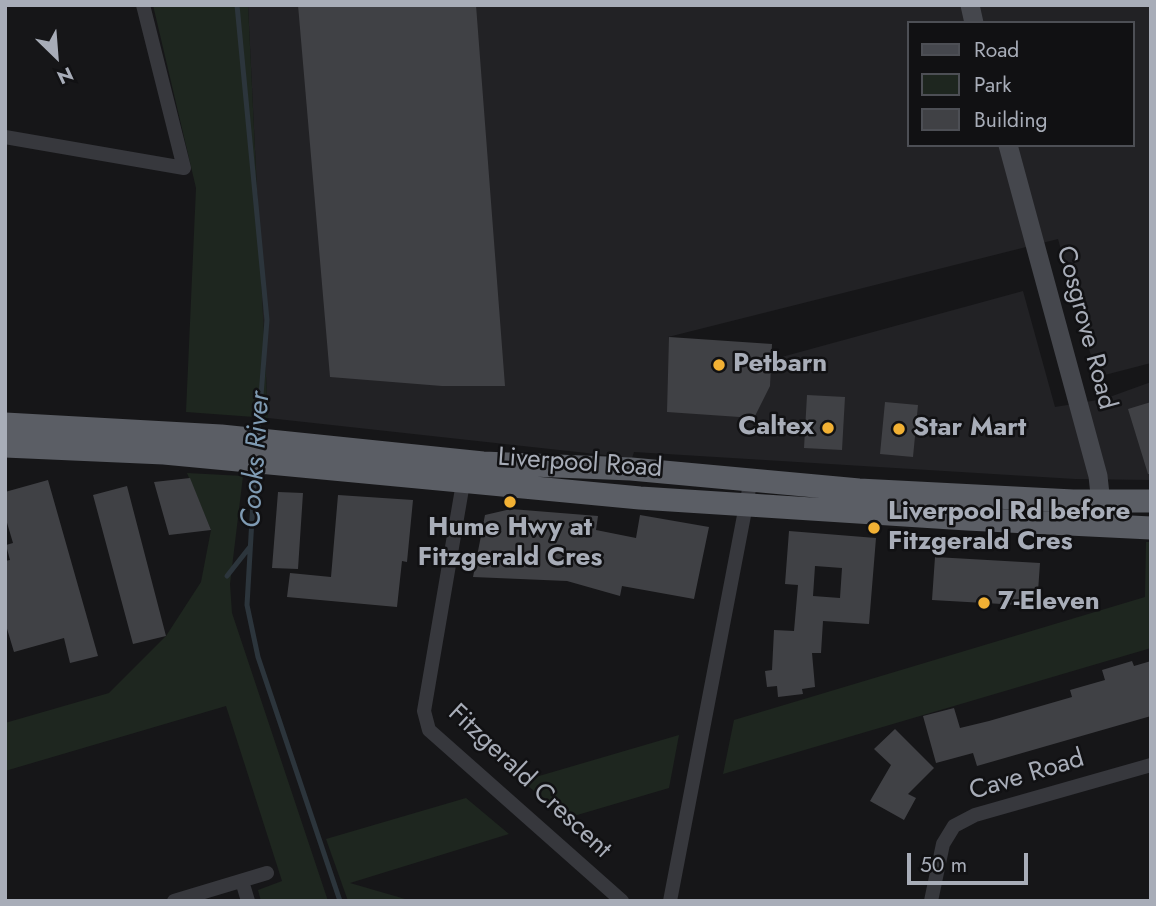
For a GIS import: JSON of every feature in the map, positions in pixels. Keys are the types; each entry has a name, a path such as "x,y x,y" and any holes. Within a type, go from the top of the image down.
{"highway":[{"name":"Liverpool Road","path":"5,424 294,455 463,483 1103,527 1151,527"},
{"name":"Liverpool Road","path":"5,446 219,447"},
{"name":"Liverpool Road","path":"294,455 631,469 859,490 1151,501"}],"main road":[{"name":"Cosgrove Road","path":"1009,147 1088,436 1101,501 1103,527"}],"street":[{"path":"5,137 184,168 144,5"},
{"path":"670,901 751,479"},
{"name":"Fitzgerald Crescent","path":"463,483 424,711 429,730 622,901"},
{"name":"Cave Road","path":"931,901 943,844 954,826 975,815 1151,765"},
{"path":"174,901 267,873"},
{"path":"242,881 248,901"}],"shaded area":[{"path":"248,5 1151,5 1151,363 1097,377 1058,239 668,337 763,347 767,357 778,358 1023,291 1055,407 1104,399 1151,382 1151,480 1075,479 634,452 632,458 268,418"}],"green space":[{"path":"153,5 248,5 268,418 186,412 196,188"},
{"path":"187,473 243,476 230,584 232,613 328,901 261,901 258,890 282,881 226,706 5,771 5,723 109,693 166,636 201,582 211,530"},
{"path":"1146,542 1151,542 1151,648 723,774 734,720 1145,597"},
{"path":"679,735 669,788 567,818 522,781"},
{"path":"466,798 509,834 350,883 412,901 348,901 326,839"}],"building":[{"path":"298,5 476,5 505,386 442,386 330,377"},
{"name":"Petbarn","path":"669,337 772,344 770,386 754,418 667,412"},
{"path":"807,395 845,397 842,450 804,448"},
{"name":"Star Mart","path":"885,402 918,405 913,457 880,454"},
{"path":"1151,402 1151,474 1148,474 1128,409"},
{"path":"190,478 211,530 169,535 154,482"},
{"path":"48,480 98,656 70,663 64,638 14,652 5,622 5,561 10,560 6,545 13,543 5,516 5,492"},
{"path":"127,486 166,636 133,644 93,495"},
{"path":"278,492 303,493 298,569 272,568"},
{"path":"338,495 413,500 407,562 402,561 397,607 287,597 290,573 331,577"},
{"path":"511,509 598,516 596,530 636,538 640,515 709,527 694,599 622,586 620,596 567,581 473,577 485,515"},
{"path":"789,531 876,538 869,624 823,621 821,653 812,653 815,687 802,689 803,694 778,697 777,686 767,687 765,671 772,670 774,630 794,631 798,585 785,584","holes":["815,566 842,568 840,598 813,596"]},
{"path":"935,557 1040,563 1037,606 932,600"},
{"path":"1132,661 1134,666 1151,661 1151,716 977,766 973,753 936,763 923,716 954,708 960,728 989,721 1072,697 1070,690 1105,680 1102,670"},
{"path":"895,729 934,768 908,794 916,798 904,820 870,801 891,765 874,749"}],"waterway":[{"name":"Cooks River","path":"237,5 267,320 258,433"},
{"name":"Cooks River","path":"255,467 247,605 258,657 340,901"},
{"path":"227,576 249,548"}],"place":[{"name":"Petbarn","path":"719,365"},
{"name":"Caltex","path":"828,428"},
{"name":"Star Mart","path":"899,429"},
{"name":"Hume Hwy at Fitzgerald Cres","path":"510,502"},
{"name":"Liverpool Rd before Fitzgerald Cres","path":"874,528"},
{"name":"7-Eleven","path":"984,603"}]}
